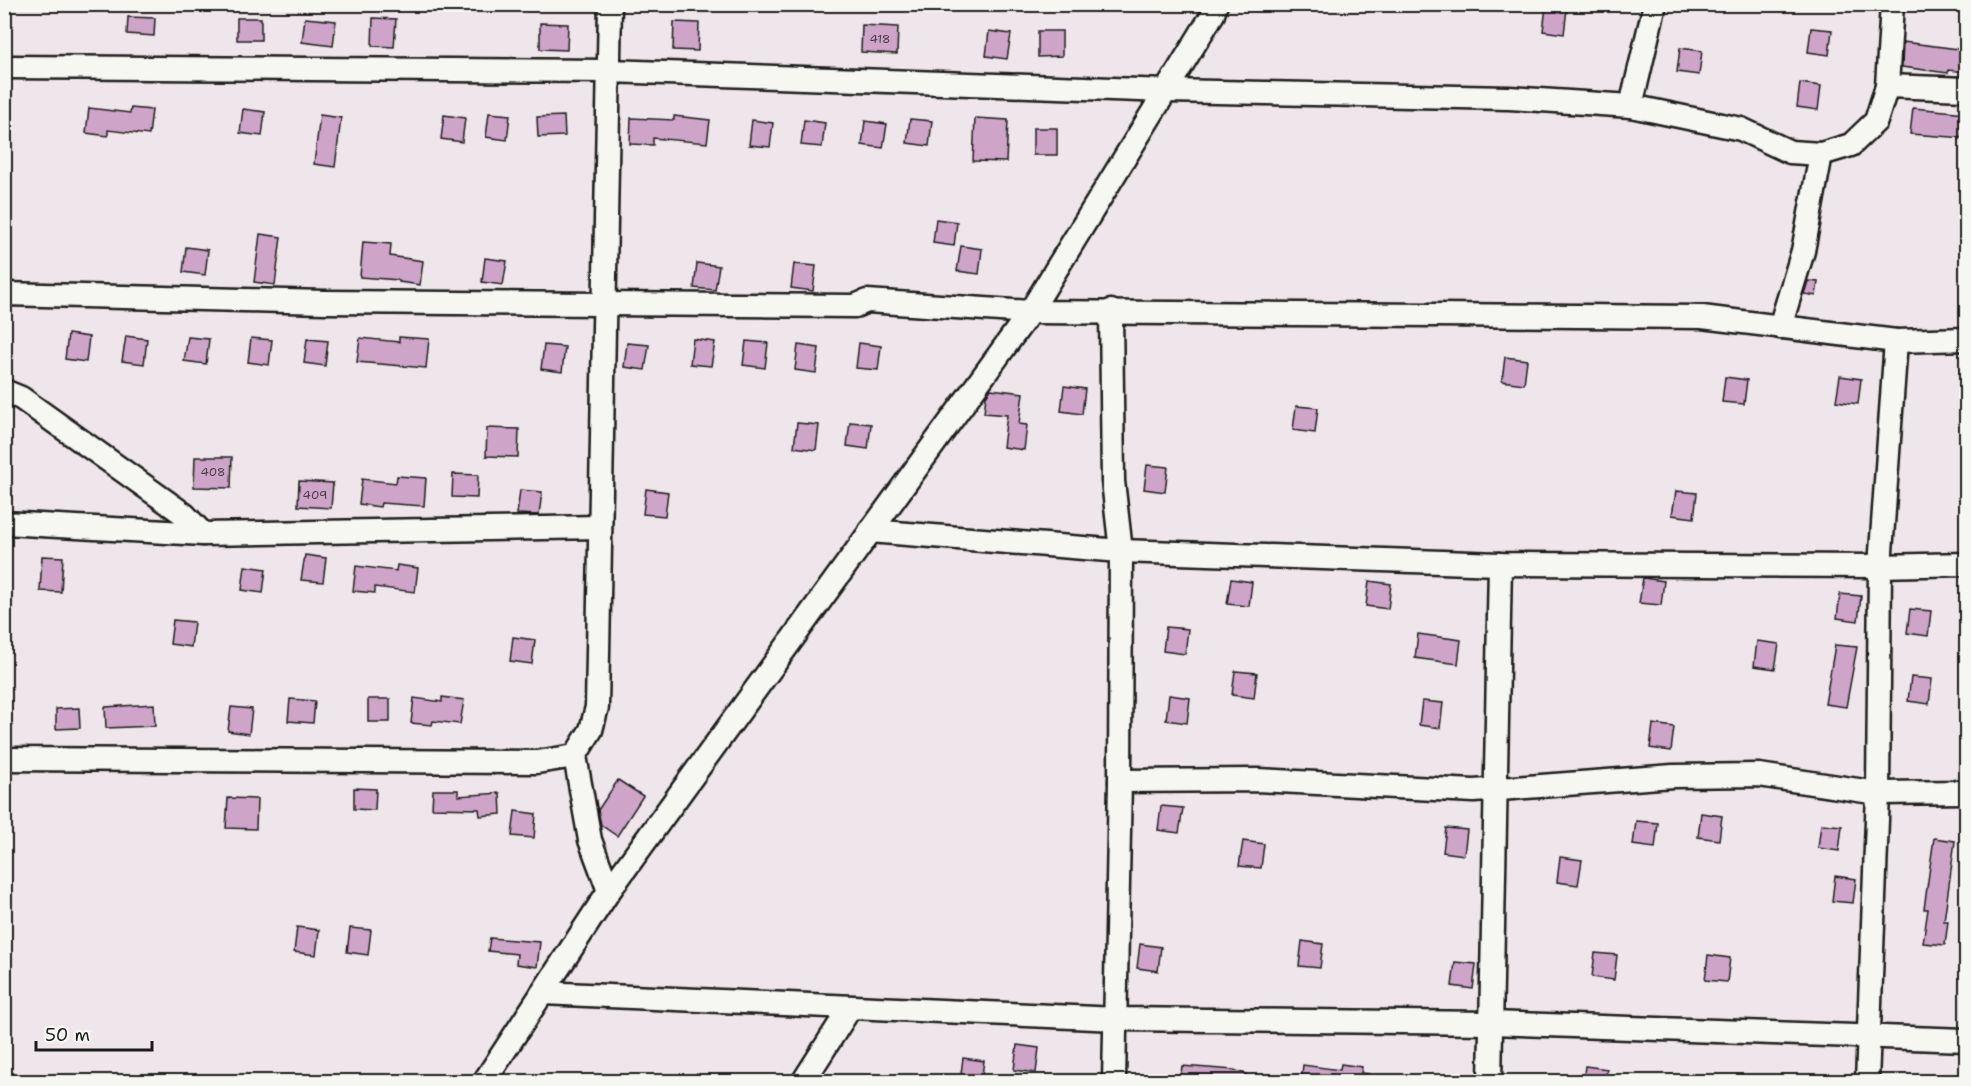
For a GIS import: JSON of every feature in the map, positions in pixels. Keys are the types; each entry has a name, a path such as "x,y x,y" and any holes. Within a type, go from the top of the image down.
{"street":[{"path":"609,891 590,840 575,756 591,730 597,707 610,4"},
{"path":"484,1082 609,891 1030,312 1167,91 1213,14 1216,4"},
{"path":"1631,106 1655,4"},
{"path":"4,67 609,71 1167,91 1386,94 1631,106 1741,129 1790,152 1821,154 1851,145 1876,121 1887,86 1892,4"},
{"path":"1887,86 1966,89"},
{"path":"1780,327 1803,251 1821,154"},
{"path":"4,294 325,302 855,306 867,301 1030,312 1702,317 1896,341 1966,339"},
{"path":"1111,311 1113,481 1121,551 1117,1019 1114,1082"},
{"path":"1867,1082 1878,793 1880,566 1896,341"},
{"path":"4,391 21,398 137,480 185,515 203,534"},
{"path":"4,523 203,534 600,527"},
{"path":"870,531 1121,551 1500,564 1880,566 1966,564"},
{"path":"1490,1082 1500,564"},
{"path":"4,759 537,762 575,756"},
{"path":"1120,781 1257,780 1473,791 1673,776 1759,775 1878,793 1966,792"},
{"path":"543,993 1117,1019 1492,1023 1966,1040"},
{"path":"803,1082 850,1008"}],"building":[{"path":"1546,7 1567,9 1564,34 1543,31"},
{"path":"128,17 155,18 154,36 127,34"},
{"path":"237,18 261,18 261,40 237,40"},
{"path":"305,18 336,21 333,46 302,42"},
{"path":"373,18 396,19 394,47 372,46"},
{"path":"674,22 699,23 698,51 673,50"},
{"path":"540,23 568,24 567,50 540,49"},
{"path":"862,25 898,27 897,54 861,52"},
{"path":"1811,28 1832,30 1829,55 1808,52"},
{"path":"989,31 1011,34 1007,59 986,56"},
{"path":"1038,31 1062,31 1062,56 1038,57"},
{"path":"1903,42 1966,50 1966,72 1948,70 1948,73 1902,67"},
{"path":"1680,48 1702,51 1699,75 1677,72"},
{"path":"1800,83 1821,86 1818,110 1797,107"},
{"path":"89,108 130,113 131,108 152,110 149,135 108,130 108,136 86,133"},
{"path":"1913,108 1966,113 1966,138 1910,134"},
{"path":"243,109 265,112 262,136 240,133"},
{"path":"489,113 510,115 507,140 486,137"},
{"path":"320,115 341,118 335,167 314,164"},
{"path":"444,115 465,118 462,142 441,139"},
{"path":"564,116 565,136 538,137 537,117"},
{"path":"674,116 710,120 707,143 653,138 653,145 630,144 631,118 674,120"},
{"path":"975,118 1008,120 1006,162 973,161"},
{"path":"910,119 932,121 929,146 907,143"},
{"path":"752,120 773,123 770,147 749,145"},
{"path":"804,120 825,123 822,147 801,145"},
{"path":"865,121 887,124 883,148 862,145"},
{"path":"1033,128 1057,128 1057,155 1033,155"},
{"path":"936,219 957,222 954,246 933,243"},
{"path":"260,234 281,237 275,285 254,282"},
{"path":"363,242 391,244 390,256 423,261 420,285 399,282 399,280 360,277"},
{"path":"961,246 982,249 979,274 957,271"},
{"path":"186,247 208,250 205,275 183,272"},
{"path":"485,258 507,261 503,285 482,282"},
{"path":"697,263 719,266 715,290 694,288"},
{"path":"794,264 816,266 813,291 791,288"},
{"path":"1808,281 1818,282 1816,296 1804,294"},
{"path":"68,334 89,337 86,362 65,359"},
{"path":"126,336 147,339 144,364 122,361"},
{"path":"188,337 209,339 206,364 184,361"},
{"path":"399,337 429,339 426,368 357,362 360,338 399,342"},
{"path":"251,338 272,340 269,365 248,362"},
{"path":"307,339 328,341 325,366 304,363"},
{"path":"693,339 715,342 711,366 690,364"},
{"path":"746,341 768,343 765,368 743,365"},
{"path":"627,343 649,345 645,370 624,367"},
{"path":"859,343 881,346 878,370 856,368"},
{"path":"544,345 565,347 562,372 541,369"},
{"path":"798,345 819,348 816,373 795,370"},
{"path":"1505,357 1527,360 1524,384 1502,381"},
{"path":"1840,376 1861,379 1858,404 1836,401"},
{"path":"1725,377 1747,380 1744,404 1722,402"},
{"path":"1064,386 1085,389 1082,414 1061,411"},
{"path":"991,389 1023,393 1019,424 1027,425 1024,450 1003,447 1007,415 984,413 986,396"},
{"path":"1296,406 1318,408 1315,433 1293,430"},
{"path":"850,422 871,424 868,449 847,446"},
{"path":"797,423 819,425 816,450 794,447"},
{"path":"487,428 519,429 518,457 486,456"},
{"path":"195,457 232,457 231,488 194,487"},
{"path":"1147,465 1168,467 1165,492 1144,489"},
{"path":"453,474 478,475 477,498 452,497"},
{"path":"397,476 426,478 424,506 381,503 380,507 359,504 362,479 396,483"},
{"path":"299,481 333,483 331,508 298,506"},
{"path":"646,489 668,492 665,516 643,514"},
{"path":"520,490 542,492 539,515 517,514"},
{"path":"1676,491 1697,493 1694,518 1672,515"},
{"path":"305,555 326,558 323,582 301,580"},
{"path":"42,556 63,557 61,592 40,591"},
{"path":"397,565 418,568 415,592 375,587 375,593 353,591 356,566 396,571"},
{"path":"245,566 266,569 263,593 242,590"},
{"path":"1643,578 1664,581 1661,605 1639,603"},
{"path":"1231,579 1252,582 1249,606 1227,604"},
{"path":"1369,581 1391,584 1388,609 1366,606"},
{"path":"1840,594 1861,596 1858,621 1837,618"},
{"path":"1910,609 1931,611 1928,636 1907,633"},
{"path":"173,620 194,622 191,647 170,644"},
{"path":"1166,627 1188,629 1185,654 1163,651"},
{"path":"1418,634 1461,640 1458,664 1415,658"},
{"path":"513,637 535,640 532,664 510,661"},
{"path":"1757,641 1779,644 1775,669 1754,666"},
{"path":"1835,645 1857,647 1846,707 1825,704"},
{"path":"1235,671 1257,673 1254,698 1232,695"},
{"path":"1911,677 1932,679 1929,704 1908,701"},
{"path":"1169,695 1190,698 1187,723 1166,720"},
{"path":"442,697 464,700 460,724 433,721 432,725 411,723 414,698 442,702"},
{"path":"290,699 315,701 313,723 288,721"},
{"path":"368,699 390,699 390,722 368,722"},
{"path":"1422,701 1443,703 1440,728 1419,725"},
{"path":"154,704 155,726 106,728 105,707"},
{"path":"231,707 252,709 249,734 228,731"},
{"path":"79,708 80,728 56,729 56,709"},
{"path":"1653,724 1674,727 1671,751 1650,748"},
{"path":"618,780 643,796 617,836 601,825 598,810"},
{"path":"354,788 376,789 375,810 354,809"},
{"path":"433,790 458,790 458,796 500,793 501,814 480,816 479,809 432,808"},
{"path":"228,798 257,799 256,829 226,828"},
{"path":"1161,806 1183,808 1179,833 1158,830"},
{"path":"515,811 536,814 534,838 512,836"},
{"path":"1701,813 1722,816 1719,840 1698,837"},
{"path":"1636,821 1658,823 1655,848 1633,845"},
{"path":"1821,824 1842,826 1839,851 1818,848"},
{"path":"1446,828 1467,830 1464,855 1443,852"},
{"path":"1934,838 1955,841 1944,921 1948,921 1945,945 1923,943 1928,909 1924,909"},
{"path":"1243,841 1264,844 1261,868 1239,866"},
{"path":"1560,857 1582,860 1578,885 1557,882"},
{"path":"1835,876 1856,879 1853,903 1832,901"},
{"path":"297,927 319,930 316,955 294,952"},
{"path":"350,928 371,930 368,955 347,952"},
{"path":"490,938 540,942 537,967 516,964 517,954 488,951"},
{"path":"1302,941 1323,944 1320,968 1299,966"},
{"path":"1140,944 1161,947 1158,971 1137,968"},
{"path":"1595,953 1617,955 1614,980 1592,977"},
{"path":"1708,955 1730,958 1727,982 1705,980"},
{"path":"1455,962 1476,964 1473,989 1452,986"},
{"path":"1017,1045 1039,1048 1036,1073 1014,1070"},
{"path":"963,1058 984,1061 981,1082 960,1082"},
{"path":"1341,1064 1362,1067 1361,1073 1369,1074 1369,1082 1301,1082 1303,1065 1340,1070"},
{"path":"1182,1066 1234,1070 1246,1074 1245,1082 1180,1082"},
{"path":"1585,1066 1607,1069 1605,1082 1583,1082"}]}
